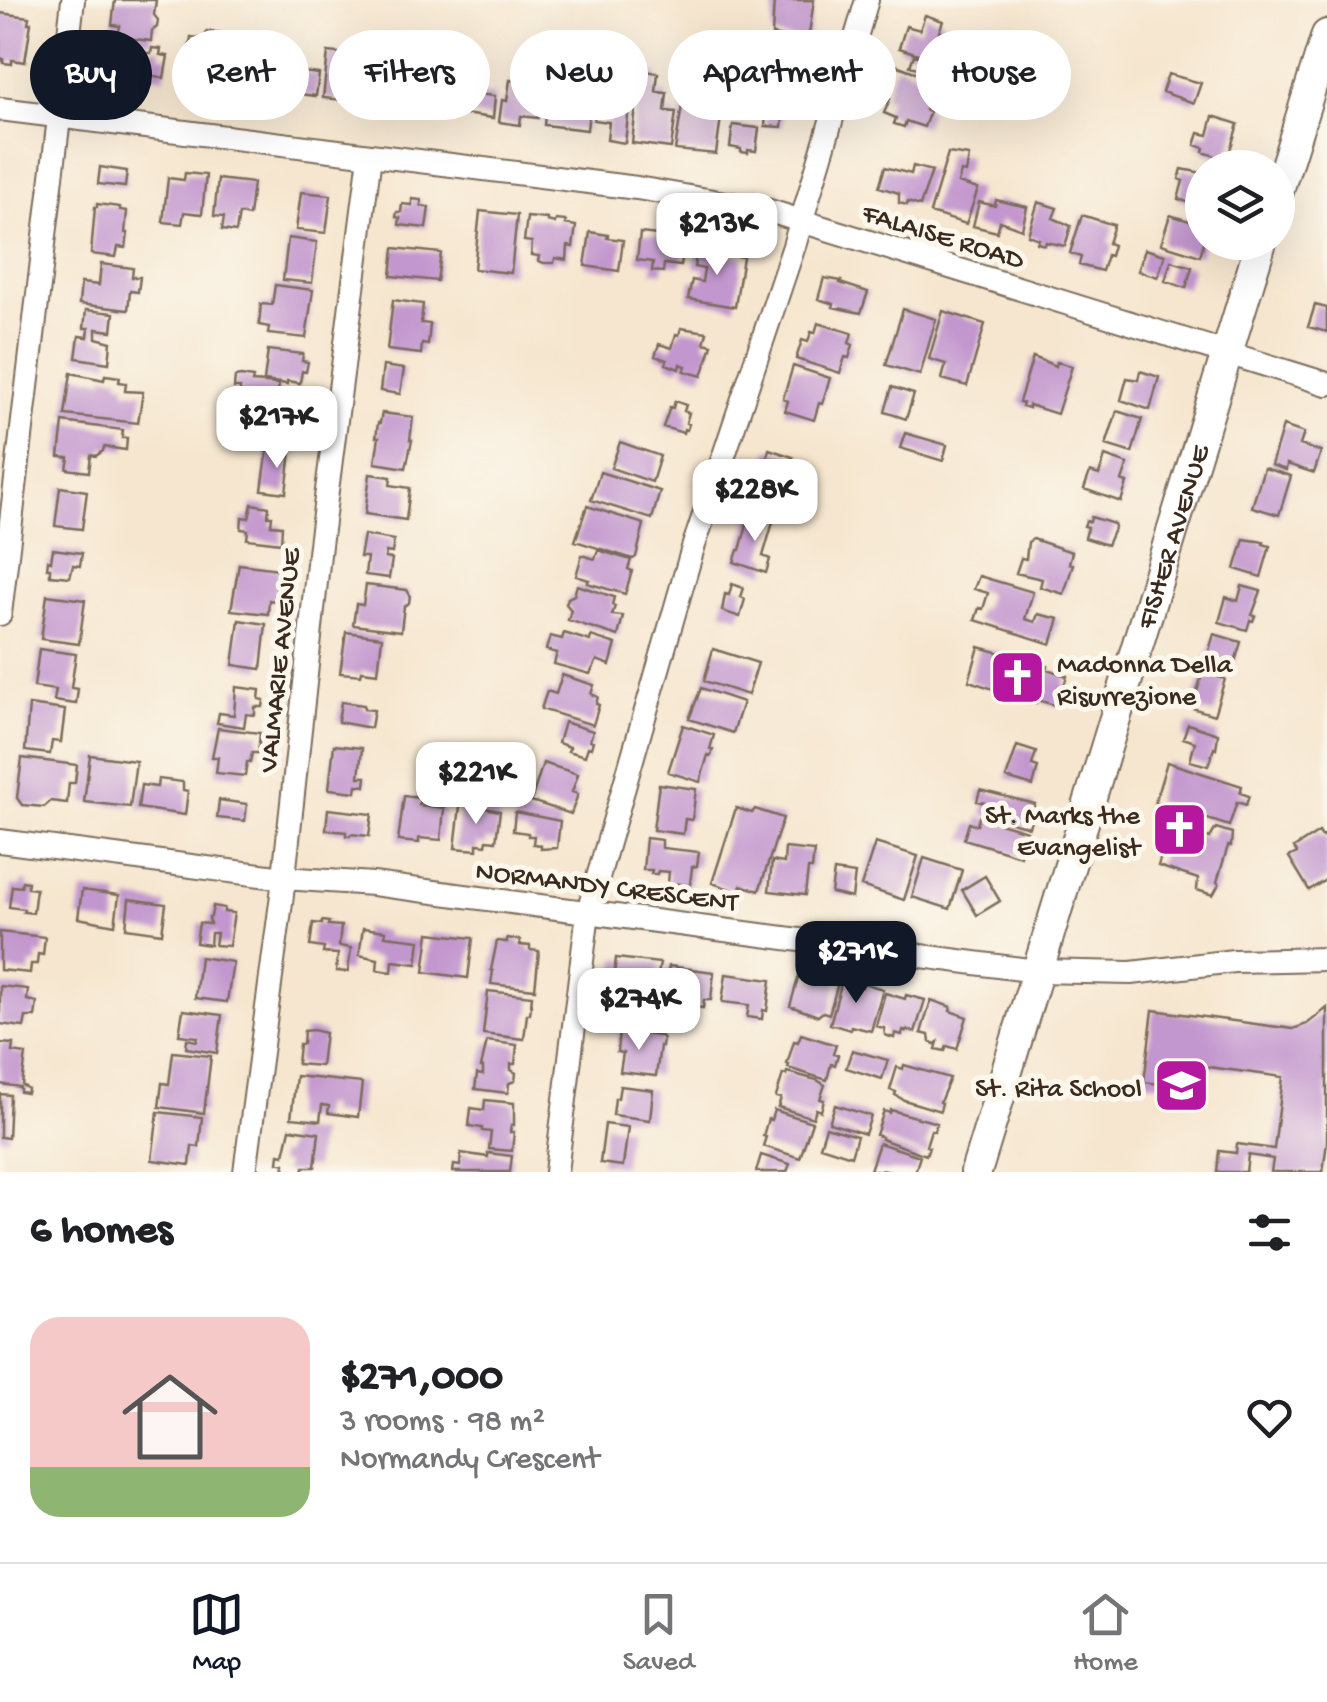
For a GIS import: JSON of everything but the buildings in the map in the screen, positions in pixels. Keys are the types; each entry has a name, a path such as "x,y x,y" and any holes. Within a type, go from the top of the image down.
{"main road":[{"path":"1291,150 1327,34"},
{"name":"FISHER AVENUE","path":"976,1172 1255,260"}],"street":[{"path":"69,30 73,0"},
{"path":"556,1172 588,912 692,552 801,222 866,0"},
{"name":"FALAISE ROAD","path":"0,109 30,112"},
{"path":"0,614 57,120"},
{"name":"FALAISE ROAD","path":"96,120 637,188 766,210 1327,384"},
{"name":"VALMARIE AVENUE","path":"246,1172 370,156"},
{"name":"NORMANDY CRESCENT","path":"0,842 284,878 372,884 1036,970 1131,973 1212,962 1327,959"}],"place":[{"name":"Madonna Della Risurrezione","path":"1018,678"},
{"name":"St. Marks the Evangelist","path":"1179,829"},
{"name":"St. Rita School","path":"1181,1086"}]}
